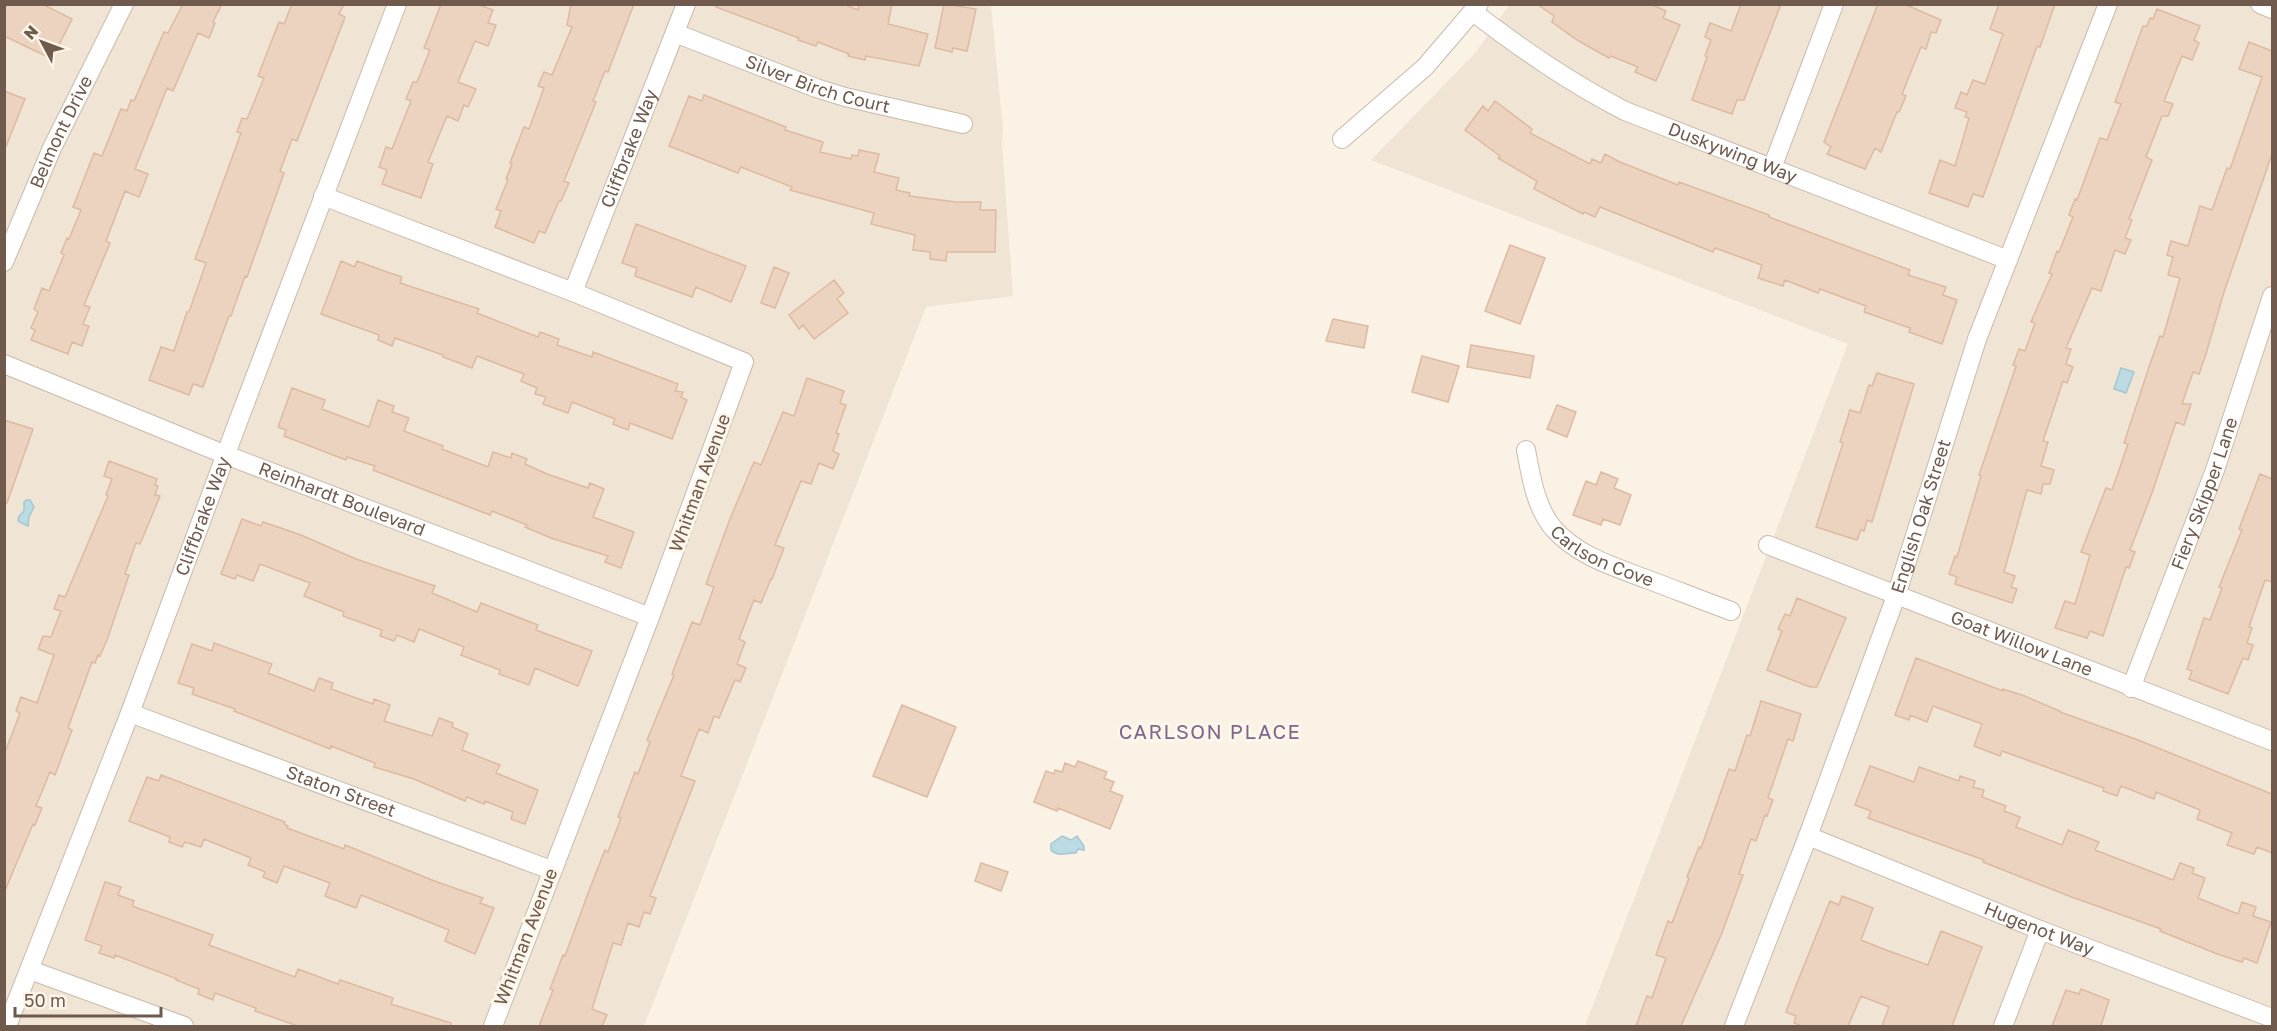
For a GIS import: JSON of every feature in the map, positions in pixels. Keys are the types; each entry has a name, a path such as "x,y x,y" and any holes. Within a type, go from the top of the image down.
{"street":[{"name":"Belmont Drive","path":"4,262 52,148 124,4"},
{"name":"Cliffbrake Way","path":"7,1026 130,713 397,4"},
{"name":"Cliffbrake Way","path":"573,292 686,4"},
{"path":"1772,168 1834,4"},
{"name":"English Oak Street","path":"1734,1026 1808,836 1896,596 1977,339 2108,4"},
{"path":"2260,4 2272,9"},
{"path":"1342,138 1425,68 1476,8"},
{"name":"Duskywing Way","path":"1476,8 1561,76 1624,111 2008,261"},
{"name":"Silver Birch Court","path":"675,33 826,91 963,124"},
{"name":"Whitman Avenue","path":"323,196 573,292 744,362 650,617 492,1026"},
{"name":"Fiery Skipper Lane","path":"2131,688 2214,470 2272,296"},
{"name":"Reinhardt Boulevard","path":"4,364 226,455 650,617"},
{"name":"Carlson Cove","path":"1526,450 1541,508 1552,527 1576,549 1606,564 1731,611"},
{"name":"Goat Willow Lane","path":"1768,545 2272,741"},
{"name":"Staton Street","path":"130,713 551,870"},
{"name":"Hugenot Way","path":"1808,836 2040,930 2272,1018"},
{"path":"2003,1026 2040,930"},
{"path":"30,970 184,1026"},
{"path":"2269,1026 2272,1018"}],"shaded area":[{"path":"5,5 991,5 1003,130 1002,144 1013,296 926,307 644,1026 5,1026"},
{"path":"1509,5 2272,5 2272,1026 1585,1026 1848,344 1371,160 1477,51"}],"water":[{"path":"2121,368 2134,372 2126,393 2114,389"},
{"path":"30,500 34,507 28,526 18,521 24,511 24,502"},
{"path":"1062,836 1071,840 1077,836 1084,850 1078,849 1076,853 1057,854 1051,850 1051,844"}],"building":[{"path":"4,4 42,4 72,19 52,59 4,36"},
{"path":"183,4 222,4 213,22 215,23 209,38 198,33 173,91 167,88 135,169 148,174 139,197 125,191 106,241 110,243 84,305 90,307 83,324 89,326 82,346 72,342 68,354 31,340 35,330 31,328 38,312 34,309 42,288 49,291 64,255 61,253 81,210 73,207 94,153 102,156 121,109 127,111 131,100 134,101 164,32 168,33"},
{"path":"292,4 344,4 339,14 345,17 297,141 292,139 280,171 284,173 247,277 245,276 203,387 193,384 189,395 149,380 161,347 174,351 187,312 189,312 206,263 195,259 241,133 237,132 242,118 247,119 264,78 258,76 279,22 284,24"},
{"path":"441,4 477,4 493,10 488,23 496,25 488,46 475,41 458,82 476,89 468,107 464,105 458,121 447,116 428,162 433,164 421,198 382,184 387,170 379,167 386,147 392,149 411,101 406,99 413,82 417,82 430,50 424,48"},
{"path":"571,4 634,4 608,72 605,71 593,101 596,102 564,181 569,183 545,233 539,231 534,243 495,227 501,211 496,209 508,180 506,179 512,164 510,163 524,127 529,129 544,88 538,86 544,72 552,75 572,27 567,25"},
{"path":"716,4 843,4 858,10 859,4 892,4 888,24 928,34 919,66 866,56 865,60 848,56 849,54 818,42 816,46 798,40 799,38 716,7"},
{"path":"944,4 976,9 967,51 953,48 952,52 935,48"},
{"path":"1537,4 1651,4 1666,11 1663,18 1680,25 1656,81 1635,72 1638,67 1611,56 1609,58 1577,40 1552,22 1554,16"},
{"path":"1741,4 1781,4 1744,100 1737,100 1732,114 1692,100 1711,40 1705,37 1710,23 1731,31"},
{"path":"1878,4 1904,4 1941,20 1936,33 1931,32 1926,49 1921,47 1902,94 1906,96 1881,152 1875,148 1865,169 1827,154 1831,147 1824,142"},
{"path":"1999,4 2055,4 2040,47 2037,46 1983,197 1973,194 1968,207 1929,193 1940,160 1955,166 1969,118 1965,117 1967,112 1955,108 1961,92 1967,95 1973,80 1985,84 2003,34 1990,29"},
{"path":"2157,9 2200,26 2194,40 2199,43 2192,60 2182,56 2164,101 2173,104 2168,116 2162,116 2146,157 2152,160 2129,219 2132,220 2125,238 2131,240 2125,254 2115,250 2101,291 2092,288 2066,348 2071,349 2066,364 2073,367 2067,383 2063,381 2043,441 2048,442 2041,466 2054,470 2050,484 2043,484 2041,494 2027,490 2004,572 2015,576 2011,587 2017,589 2012,603 1955,584 1957,577 1949,574 1955,556 1957,557 1981,476 1979,475 2016,366 2013,365 2019,349 2025,351 2035,323 2031,322 2052,274 2049,273 2057,251 2059,252 2073,217 2069,215 2075,199 2077,200 2100,138 2107,140 2121,104 2115,102 2143,26 2147,26 2150,18 2153,19"},
{"path":"2249,42 2272,51 2272,154 2224,292 2199,374 2193,372 2182,404 2191,404 2184,425 2176,422 2130,550 2135,552 2129,568 2126,567 2103,636 2090,631 2087,638 2055,628 2065,601 2075,604 2090,555 2081,552 2106,488 2112,490 2128,444 2124,443 2149,367 2160,336 2163,337 2180,278 2168,275 2173,257 2167,255 2171,241 2188,246 2200,206 2212,210 2227,168 2230,169 2262,77 2239,69"},
{"path":"4,91 25,99 5,149 4,148"},
{"path":"704,95 786,127 785,130 823,142 820,152 851,159 852,155 858,156 859,150 879,154 874,172 899,178 896,190 910,193 909,196 956,202 981,202 980,210 996,210 995,252 947,252 946,261 930,259 930,252 913,250 915,235 871,224 874,213 790,190 792,187 741,167 738,173 669,146 689,96 702,101"},
{"path":"1495,101 1532,129 1530,133 1590,164 1592,159 1601,163 1605,154 1678,185 1679,182 1769,215 1769,217 1910,270 1908,275 1946,287 1943,295 1957,300 1942,344 1909,332 1910,328 1864,312 1866,306 1820,289 1818,293 1785,280 1783,286 1758,278 1762,265 1715,248 1713,252 1600,207 1595,217 1584,212 1583,214 1534,189 1537,181 1498,158 1500,156 1465,130 1483,106 1488,111"},
{"path":"636,224 746,266 731,302 696,287 692,297 635,276 637,268 622,263"},
{"path":"1510,245 1545,258 1520,324 1485,311"},
{"path":"341,261 355,267 357,261 402,277 400,283 479,309 477,313 538,337 540,332 559,339 557,345 592,357 593,352 678,384 675,391 683,392 681,397 687,400 672,439 630,423 628,430 613,424 615,419 572,402 568,413 543,404 546,397 535,394 537,388 521,381 524,374 477,356 472,368 395,338 392,346 378,340 379,335 321,314"},
{"path":"774,267 789,273 775,308 761,303"},
{"path":"834,280 844,293 837,299 848,313 814,339 803,325 799,329 789,315"},
{"path":"1333,319 1368,326 1364,348 1326,341"},
{"path":"1471,345 1534,356 1530,378 1467,367"},
{"path":"1422,356 1459,366 1448,402 1412,392"},
{"path":"1877,373 1914,384 1872,522 1867,520 1864,531 1861,530 1857,540 1816,527 1843,443 1840,442 1850,410 1860,413 1869,385 1872,386"},
{"path":"807,378 844,391 840,403 846,405 836,433 839,434 833,451 839,454 833,469 819,463 811,484 801,481 775,545 784,548 772,579 761,603 754,600 739,639 745,642 737,664 746,668 740,682 735,680 719,718 714,716 708,733 699,729 681,776 695,781 650,896 656,898 650,914 644,912 639,927 628,923 621,945 613,943 592,1009 607,1015 602,1026 539,1026 563,955 565,956 605,850 608,852 635,772 638,774 650,742 647,740 674,675 672,674 692,622 700,625 714,587 706,584 730,519 754,462 761,465 783,412 794,416"},
{"path":"292,388 325,400 322,409 369,427 378,400 394,406 392,412 409,418 404,431 443,446 442,449 488,467 493,452 511,458 512,453 527,459 525,464 547,474 588,488 590,483 604,489 593,517 634,532 621,568 605,562 608,556 551,538 525,527 527,525 492,511 490,515 373,470 375,466 347,457 346,460 284,436 286,430 278,427"},
{"path":"1557,405 1576,412 1567,437 1547,429"},
{"path":"4,420 33,429 7,503 4,503"},
{"path":"109,461 157,479 155,485 158,486 155,495 160,496 140,544 136,543 125,574 129,575 107,640 100,656 98,655 95,663 92,662 68,728 72,730 55,775 50,772 36,806 42,808 4,893 4,755 20,713 16,711 21,697 37,703 54,655 38,649 43,636 51,637 61,611 54,609 59,595 65,597 108,496 106,495 112,479 104,476"},
{"path":"1601,472 1618,479 1614,488 1631,495 1620,525 1603,519 1601,525 1573,515 1586,481 1596,485"},
{"path":"2260,474 2272,479 2272,582 2265,580 2249,627 2252,628 2247,643 2253,645 2248,660 2243,658 2228,694 2189,679 2192,671 2187,669 2204,618 2210,620 2222,588 2219,587 2242,530 2239,529"},
{"path":"242,519 261,526 263,522 301,535 356,559 435,586 432,593 477,612 481,603 538,625 536,630 592,651 578,686 535,668 529,685 499,674 500,670 461,655 464,647 419,629 414,642 397,635 394,641 380,636 382,630 343,616 344,612 304,596 310,583 260,564 253,581 237,575 235,579 221,574"},
{"path":"1797,598 1846,618 1817,687 1810,687 1767,670 1782,631 1778,629 1785,614 1790,616"},
{"path":"214,643 272,664 268,673 314,691 319,678 333,683 331,689 373,704 374,699 390,705 384,721 432,736 439,718 453,723 452,727 468,734 462,750 500,765 496,773 538,790 525,824 511,819 513,812 485,801 484,804 467,797 465,801 414,779 374,767 375,763 331,746 330,749 234,711 235,709 192,694 194,688 178,683 192,644 212,651"},
{"path":"1916,658 2003,691 2003,689 2022,695 2060,712 2138,740 2272,794 2272,853 2257,847 2254,854 2227,845 2232,833 2197,819 2200,810 2156,792 2154,799 2121,786 2117,796 2103,791 2104,788 2002,751 2000,756 1974,746 1982,724 1933,706 1927,722 1910,715 1909,720 1895,715"},
{"path":"1761,701 1801,714 1793,741 1788,739 1768,798 1773,800 1767,816 1765,815 1756,841 1751,839 1739,874 1743,875 1722,933 1681,1026 1636,1026 1647,996 1652,998 1666,958 1656,955 1668,921 1672,923 1689,878 1687,877 1699,847 1701,848 1729,769 1735,771 1747,735 1750,736"},
{"path":"902,705 956,727 927,797 873,776"},
{"path":"1078,761 1107,772 1104,778 1114,782 1110,791 1123,796 1110,829 1058,808 1057,811 1034,802 1046,771 1054,774 1055,770 1062,772 1065,763 1075,767"},
{"path":"1870,766 1914,782 1919,767 1959,781 1960,776 1975,781 1973,787 1984,790 1982,797 2006,806 2004,811 2020,817 2016,827 2062,845 2068,830 2099,842 2095,850 2173,880 2180,863 2194,868 2192,873 2205,878 2198,898 2238,914 2242,902 2256,907 2253,916 2271,922 2257,963 2244,958 2242,962 2220,955 2160,931 2161,929 1983,862 1984,860 1868,818 1871,811 1855,805"},
{"path":"161,775 285,822 287,828 344,849 345,845 483,898 480,903 494,908 475,954 445,941 449,930 361,895 356,908 325,896 330,883 284,866 277,883 263,877 265,872 248,865 251,858 204,839 201,847 185,842 182,847 169,842 170,837 129,821 147,777 159,781"},
{"path":"981,863 1008,872 1001,891 975,881"},
{"path":"105,882 121,887 118,895 134,901 132,906 213,935 209,945 295,977 298,969 338,984 340,980 393,998 391,1004 451,1023 451,1026 298,1026 255,1011 256,1008 215,993 213,1000 198,994 199,989 177,979 115,955 114,958 99,953 102,946 85,940"},
{"path":"1842,896 1873,908 1861,940 1886,950 1928,965 1941,931 1982,947 1952,1026 1882,1026 1889,1007 1861,996 1848,1026 1802,1026 1794,1023 1796,1016 1786,1012 1793,993 1830,901 1839,905"},
{"path":"2081,989 2109,1000 2101,1026 2052,1026 2066,990 2079,994"}],"district":[{"name":"CARLSON PLACE","path":"1210,732"}]}
